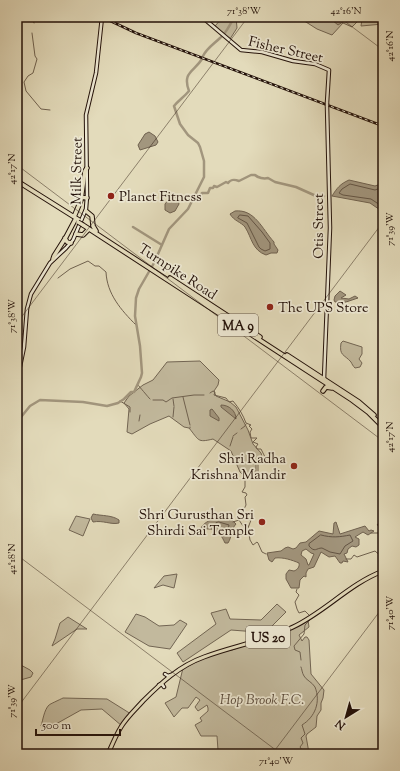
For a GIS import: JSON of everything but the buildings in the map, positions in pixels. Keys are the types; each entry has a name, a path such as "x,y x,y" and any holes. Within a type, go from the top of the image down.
{"highway":[{"path":"54,259 54,256 76,220 85,170 87,168"},
{"name":"Turnpike Road","path":"17,182 317,374 383,426"},
{"path":"81,197 87,198"},
{"path":"86,211 92,216 93,227 96,231"},
{"path":"76,234 83,235 86,226 93,222"},
{"name":"Turnpike Road","path":"86,226 96,231 359,402 383,426"},
{"path":"65,238 71,243"},
{"path":"233,319 242,318"},
{"path":"317,374 321,375 324,372"},
{"path":"323,391 326,387 334,388"}],"main road":[{"name":"Fisher Street","path":"202,17 243,50 262,52 293,61 315,64 329,70"},
{"name":"Milk Street","path":"17,381 24,348 29,302 36,285 54,259 71,243 86,211 86,115 95,75 102,19"},
{"name":"Otis Street","path":"324,380 330,230 327,104 329,70"},
{"name":"US 20","path":"108,754 117,734 126,720 159,685 171,675 205,656 293,628 358,584 383,571"},
{"path":"165,674 168,676 171,675"},
{"path":"159,685 162,684 164,687"}],"green space":[{"path":"223,17 236,17 237,28 230,39 215,26"},
{"path":"298,17 383,17 383,24 361,26 362,19 360,19 352,27 343,23 332,35 317,29"},
{"path":"17,334 24,334 17,375"},
{"path":"343,341 362,347 362,354 359,359 362,363 360,367 355,368 341,353 341,343"},
{"path":"200,361 219,380 214,391 216,396 230,402 236,407 248,430 253,444 261,453 263,460 256,464 256,473 244,476 240,472 231,451 213,439 204,441 199,440 189,428 184,427 169,416 132,434 127,432 129,409 124,403 129,396 143,385 153,380 167,362"},
{"path":"76,516 90,519 83,536 69,530"},
{"path":"177,574 174,588 163,585 154,588 164,576"},
{"path":"277,604 286,612 263,635 257,632 231,630 183,662 177,653 216,624 211,613 226,609 230,619 261,620"},
{"path":"136,614 145,617 159,626 174,625 180,620 187,624 170,649 149,646 125,632"},
{"path":"68,617 87,629 77,629 52,646 60,623"},
{"name":"Hop Brook F.C.","path":"308,620 309,627 299,635 302,641 305,637 309,640 311,674 324,690 321,710 317,716 316,727 306,736 309,753 312,754 227,754 218,750 217,736 201,736 195,725 202,721 200,718 208,711 207,705 198,711 195,707 200,700 196,697 188,708 182,708 174,717 165,703 176,697 183,668 215,653 232,650"},
{"path":"17,655 21,656 19,664 33,673 31,677 17,681"},
{"path":"63,698 107,699 131,714 122,726 102,709 81,710 47,729 41,726 47,707"}],"water":[{"path":"322,17 351,17 338,25 332,20"},
{"path":"149,132 155,136 158,142 156,145 140,150 138,145 145,134"},
{"path":"349,180 375,186 383,183 383,212 370,203 332,196 339,186"},
{"path":"175,197 179,204 175,211 170,213 165,210 165,204 170,198"},
{"path":"235,211 248,213 258,221 274,242 278,250 277,253 266,255 261,253 255,247 245,227 230,214"},
{"path":"340,291 346,295 341,298 349,299 355,296 358,298 346,302 335,302 335,296"},
{"path":"221,405 232,409 235,413 236,419 221,407"},
{"path":"212,409 219,418 219,421 210,416 210,410"},
{"path":"93,514 113,517 119,520 119,523 93,522 91,518"},
{"path":"219,518 232,520 236,524 233,528 228,543 225,543 220,534 216,531 201,528 208,521"},
{"path":"336,522 340,534 365,526 369,531 374,531 368,535 363,532 355,537 359,539 359,545 356,547 352,546 348,549 347,553 344,554 348,562 343,561 340,563 335,556 329,557 321,552 314,567 308,569 306,577 304,576 300,580 299,588 291,588 286,579 286,574 289,570 294,571 297,569 299,563 278,558 275,558 272,562 269,560 267,553 281,551 288,547 293,549 296,548 300,543 306,542 319,531 333,534 334,523","holes":["306,549 314,554 308,565 306,559 301,555 302,551"]}],"waterway":[{"path":"32,17 34,23"},
{"path":"203,56 225,33 235,17"},
{"path":"255,17 257,19 259,17"},
{"path":"32,33 35,56 37,59 33,73 28,76 24,82 26,91 41,109 50,110"},
{"path":"17,422 30,406 40,400 83,402 107,406 118,403 131,392 134,392 142,373 140,346 135,316 136,298 169,229 188,209 204,177 204,161 200,147 180,124 174,106 189,91 187,85 188,76 202,59"},
{"path":"195,195 200,196 202,193 208,193 210,188 213,188 214,186 217,187 226,182 228,183 231,180 239,181 251,175 255,175 259,178 268,178 275,182 296,187 316,196 324,196"},
{"path":"133,227 162,245"},
{"path":"58,278 70,269 88,261 95,266 99,266 106,272 109,287 116,301 136,325"},
{"path":"138,385 150,399"},
{"path":"210,393 213,391 215,392 214,395 226,398 229,402 233,401 241,412 246,423 251,425 249,426 252,429 250,432 251,438 257,438 253,442 258,444 256,447 257,449 261,449 267,461 267,463 262,462 258,464 258,473 254,476 251,474 245,478 245,487 242,492 246,493 247,495 245,497 246,505 243,511 245,515 244,519 251,520 248,528 250,540 253,545 257,542 262,552 266,554"},
{"path":"153,400 163,400 166,402 172,398 204,395"},
{"path":"183,397 190,425"},
{"path":"173,399 174,406"},
{"path":"120,401 130,407 130,412"},
{"path":"173,417 174,407"},
{"path":"139,421 140,415"},
{"path":"241,429 246,424"},
{"path":"233,436 237,433"},
{"path":"230,446 233,437"},
{"path":"371,533 378,533 381,529 380,526 377,525 383,518"},
{"path":"233,522 239,520 243,526 248,526"},
{"path":"346,559 351,559 354,555 357,557 375,551 383,558"},
{"path":"297,589 296,592 299,595 295,602 297,609 299,613 305,611 309,615"},
{"path":"301,660 300,652 295,650 294,646 304,634 305,625 310,620"},
{"path":"301,667 303,674 315,687 317,693 316,709 307,722 302,725 305,734 301,738 303,743 300,747 306,754"}],"railway":[{"path":"102,17 136,33 383,126"}],"place":[{"name":"Planet Fitness","path":"111,196"},
{"name":"The UPS Store","path":"270,307"},
{"name":"Shri Radha Krishna Mandir","path":"294,466"},
{"name":"Shri Gurusthan Sri Shirdi Sai Temple","path":"262,522"}]}
